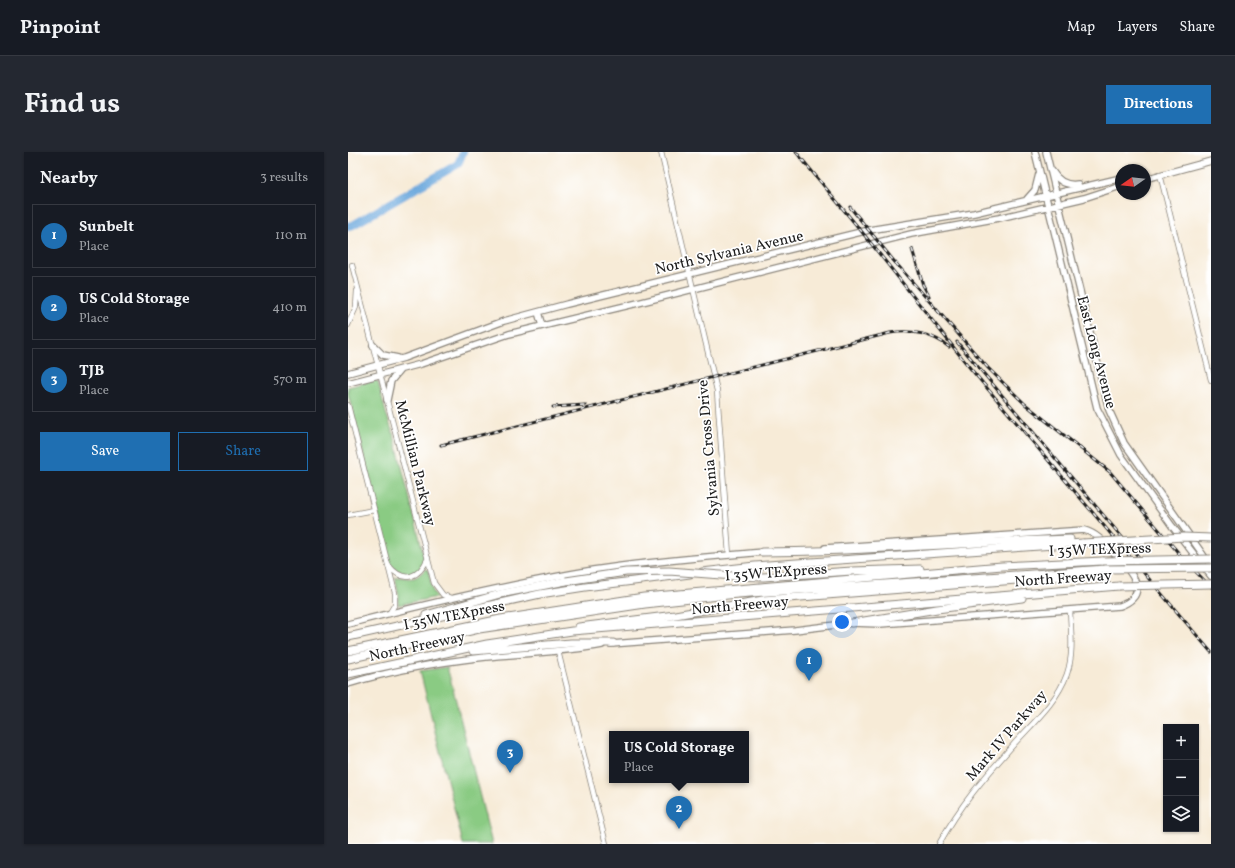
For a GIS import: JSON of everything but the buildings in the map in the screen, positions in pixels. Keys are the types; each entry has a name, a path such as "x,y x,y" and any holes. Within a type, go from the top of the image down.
{"highway":[{"path":"762,552 834,552 986,541 1082,541 1093,538 1104,541 1184,537 1211,538"},
{"name":"North Freeway","path":"348,637 540,594 585,586 720,569 1082,541"},
{"name":"I 35W TEXpress","path":"348,651 478,623 608,601 689,592 1002,566 1103,561 1211,559"},
{"path":"376,631 378,626 474,603 500,594 566,581 626,572 669,571 762,578 852,571 1002,566"},
{"name":"I 35W TEXpress","path":"348,659 479,629 645,604 753,593 1144,568 1211,567"},
{"path":"572,631 580,626 675,615 763,600 1107,571"},
{"name":"North Freeway","path":"348,674 461,649 572,631 1119,586 1211,584"},
{"path":"852,623 937,609 1023,598 1044,592"},
{"path":"461,649 471,651 571,643 613,643"}],"main road":[{"name":"East Long Avenue","path":"1035,152 1097,408 1116,447 1172,526 1211,576"},
{"name":"East Long Avenue","path":"1046,152 1106,402 1113,421 1124,443 1211,567"},
{"path":"1151,176 1211,161"},
{"path":"1048,162 1057,178 1067,184 1105,181 1109,190"},
{"path":"1024,201 1030,197 1035,190 1039,172"},
{"name":"North Sylvania Avenue","path":"348,373 404,358 482,328 538,312 869,230 974,213 1115,179"},
{"name":"North Sylvania Avenue","path":"348,383 460,352 509,334 692,290 911,234 999,218 1058,204 1115,188"},
{"path":"932,219 936,230"},
{"path":"538,312 542,326"},
{"path":"1077,328 1088,325"},
{"path":"374,345 383,355 404,358"},
{"path":"388,400 390,381 402,369"},
{"path":"1149,494 1155,488"},
{"path":"1172,526 1179,522"},
{"name":"North Freeway","path":"348,624 451,598 594,570 660,561 762,552 1084,530 1095,533 1133,574 1137,584 1136,592 1129,603 1120,606 880,624 852,623 795,630 613,643 558,651 486,657 412,668 371,677 348,684"}],"street":[{"name":"Sylvania Cross Drive","path":"661,152 692,290 717,391 729,555"},
{"path":"1160,174 1211,376"},
{"name":"McMillian Parkway","path":"352,265 379,364 434,583 443,595 451,598"},
{"path":"348,325 356,307 358,288"},
{"path":"348,405 396,598 394,608 390,614"},
{"path":"348,515 374,510"},
{"path":"387,563 398,575 411,576 422,570 428,558"},
{"name":"Mark IV Parkway","path":"939,844 953,817 973,791 1057,694 1067,672 1071,657 1072,645 1070,610"},
{"path":"558,651 606,844"}],"green space":[{"path":"376,380 378,382 395,439 424,556 420,569 412,574 401,573 391,565 348,393 348,387"},
{"path":"425,569 428,570 433,592 437,597 398,605 399,596 395,577 414,578 421,574"},
{"path":"447,667 492,844 463,844 420,671"}],"waterway":[{"path":"348,226 353,225 458,164 463,152"}],"railway":[{"path":"796,152 862,232 970,368 1211,652"},
{"path":"850,207 893,260 988,368 1025,404 1110,472 1187,563 1211,587"},
{"path":"912,249 923,285 929,296"},
{"path":"441,445 890,333 914,332 929,336 949,347"},
{"path":"957,342 1148,568"},
{"path":"553,407 585,405"}],"place":[{"name":"Sunbelt","path":"809,681"},
{"name":"TJB","path":"510,773"},
{"name":"US Cold Storage","path":"679,829"}]}
